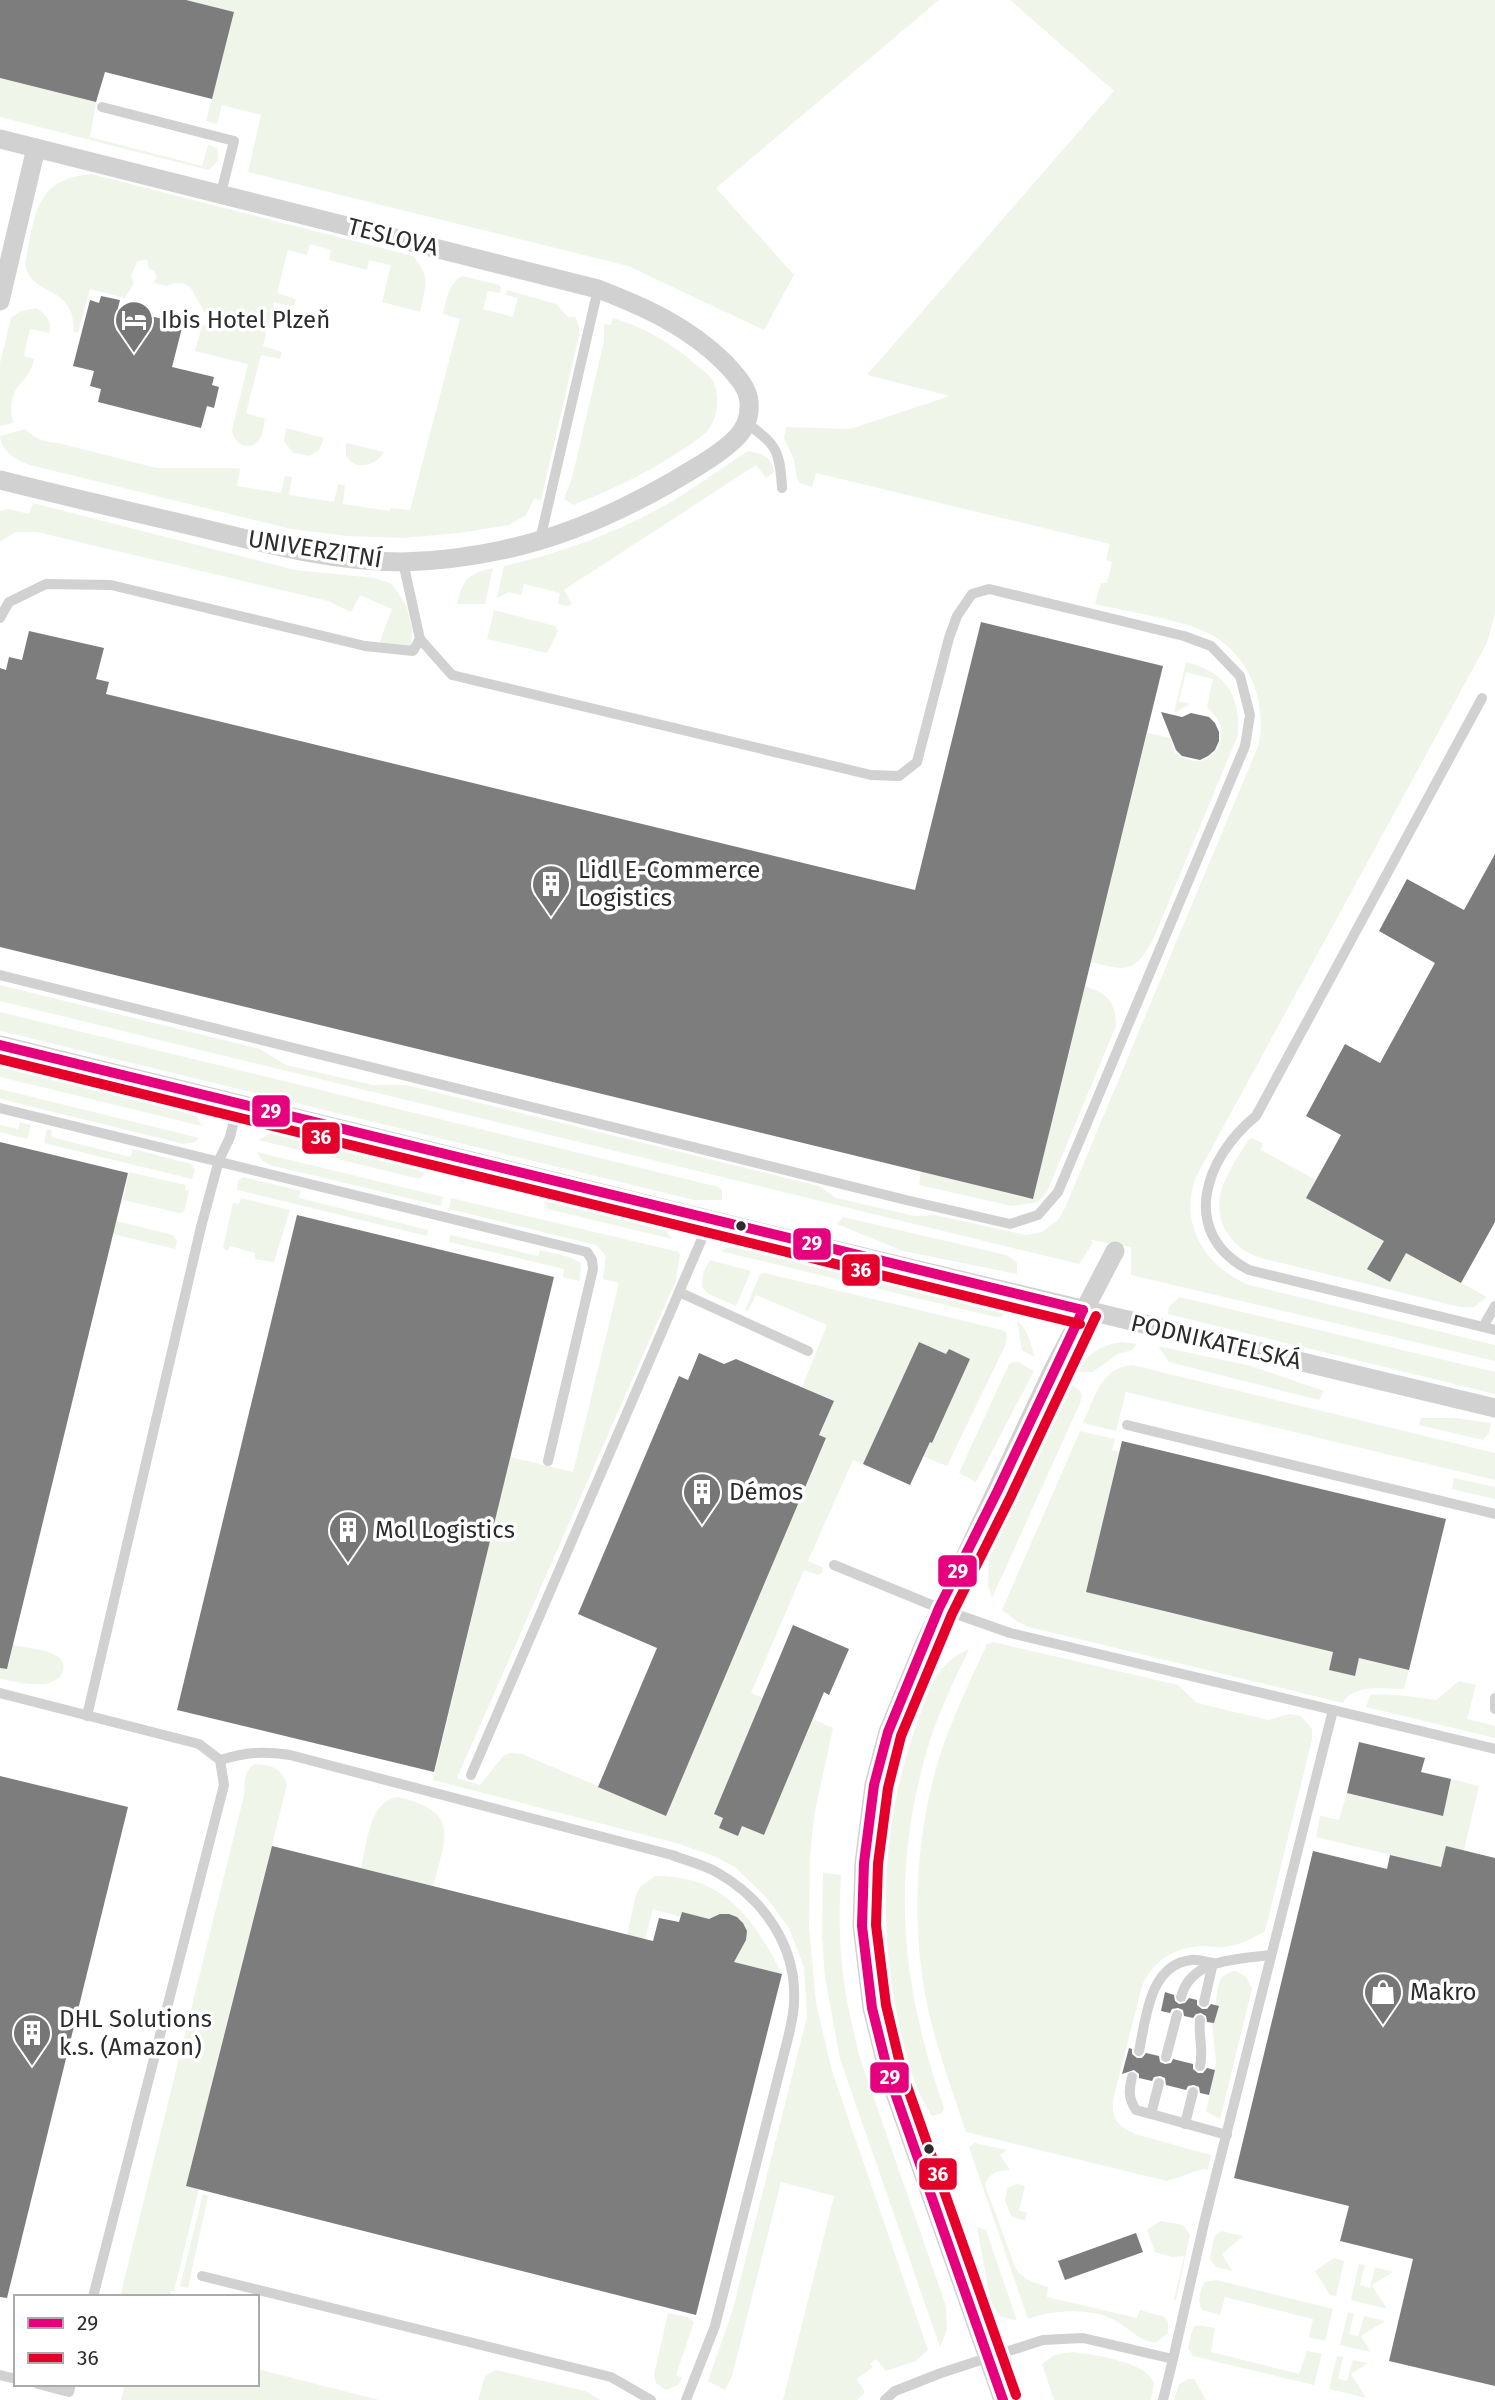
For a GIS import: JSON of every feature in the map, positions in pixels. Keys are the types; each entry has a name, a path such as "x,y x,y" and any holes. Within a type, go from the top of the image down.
{"street":[{"name":"TESLOVA","path":"0,139 598,289 688,331 709,347 747,391 749,401 746,423"},
{"path":"0,301 36,148"},
{"name":"UNIVERZITNÍ","path":"0,480 285,548 356,560 403,562 444,559 540,540 611,513 665,487 723,450 739,435 746,423"},
{"name":"PODNIKATELSKÁ","path":"0,1045 710,1220 1495,1408"},
{"path":"1003,2400 889,2076 872,2008 862,1926 864,1863 874,1785 888,1732 939,1608 998,1490 1052,1372 1115,1251"}],"lane":[{"path":"102,107 233,141 220,193"},
{"path":"540,540 598,289"},
{"path":"746,423 762,434 775,449 781,462 782,488"},
{"path":"0,975 906,1200 1010,1224 1038,1215 1058,1192 1244,746 1250,715 1240,676 1210,646 1184,636 989,589 972,594 957,616 916,762 899,776 871,775 452,675 419,639 403,562"},
{"path":"0,618 9,602 46,584 111,585 365,646 413,651 419,639"},
{"path":"1482,698 1256,1116 1239,1129 1224,1153 1210,1181 1205,1203 1206,1220 1212,1237 1223,1253 1249,1270 1495,1330"},
{"path":"88,1716 201,1227 238,1104"},
{"path":"0,1108 587,1252 593,1269 548,1461"},
{"path":"471,1774 710,1220"},
{"path":"679,1292 808,1351"},
{"path":"1483,1327 1495,1306"},
{"path":"1127,1425 1495,1514"},
{"path":"834,1565 939,1608 1010,1633 1495,1749"},
{"path":"0,1693 199,1744 220,1760 224,1785 94,2295"},
{"path":"1495,1698 1495,1709"},
{"path":"1163,2400 1333,1710"},
{"path":"220,1760 247,1752 290,1755 673,1855 716,1871 746,1891 767,1914 782,1938 792,1970 794,2001 789,2034 715,2326 686,2400"},
{"path":"1139,2051 1152,1995 1170,1967 1191,1960 1213,1963 1272,1955"},
{"path":"1181,1997 1185,1983 1213,1963"},
{"path":"1204,2002 1213,1963"},
{"path":"1166,2057 1177,2015"},
{"path":"1200,2020 1203,2054 1200,2066"},
{"path":"1132,2077 1129,2092 1136,2110 1227,2136"},
{"path":"1151,2114 1159,2083"},
{"path":"1185,2124 1193,2092"},
{"path":"202,2276 611,2377 651,2400"},
{"path":"886,2400 895,2391 1043,2340 1083,2338 1172,2359"},
{"path":"46,2386 69,2392 70,2386"}],"shaded area":[{"path":"186,0 939,0 716,188 794,275 764,330 628,266 248,172 261,115 222,105 217,124 206,121 234,12"},
{"path":"1010,0 1495,0 1495,614 1487,643 1197,1175 1190,1209 1193,1226 1208,1255 1233,1277 1249,1285 1495,1345 1495,1361 1131,1275 1131,1247 1091,1240 1093,1243 1079,1264 0,1001 0,985 260,1049 286,1065 373,1085 407,1085 819,1186 836,1198 915,1216 935,1215 1026,1235 1042,1232 1058,1220 1259,744 1260,713 1254,684 1247,670 1228,647 1204,631 1174,621 1095,604 1101,583 1107,583 1112,562 1106,560 1110,544 816,473 812,487 800,483 797,479 794,460 784,438 786,427 850,429 950,396 867,375 1114,91"},
{"path":"0,78 96,102 90,137 202,166 208,145 217,148 217,161 208,170 0,117"},
{"path":"91,174 413,256 423,270 426,282 420,312 382,302 391,265 369,260 367,270 329,260 331,250 310,244 307,255 288,250 277,293 296,299 294,307 274,302 263,346 282,352 280,359 261,355 246,413 265,419 261,437 253,445 244,446 233,436 232,430 248,364 195,351 202,326 210,321 190,287 183,283 167,286 153,283 157,277 149,268 147,259 137,262 131,276 134,283 125,298 90,289 78,333 74,332 67,305 60,297 35,282 29,274 25,263 40,203 58,184"},
{"path":"462,276 499,285 501,288 500,293 488,291 483,309 513,317 518,298 506,295 507,290 556,304 568,317 575,317 579,326 579,336 541,500 534,499 526,515 509,525 404,538 347,536 291,529 30,465 10,454 1,441 0,436 25,429 44,441 157,468 240,469 237,486 281,493 285,476 292,477 289,495 334,502 338,484 345,485 343,504 390,511 391,508 410,510 460,319 443,314 451,288"},
{"path":"36,308 48,318 50,333 30,329 24,356 34,359 12,400 13,423 0,426 0,363 11,318 21,311"},
{"path":"613,318 657,337 706,373 712,379 716,391 716,412 708,430 687,447 612,489 573,505 564,499 572,478 604,341 604,324 611,325"},
{"path":"286,428 324,438 319,450 310,456 293,453 284,441"},
{"path":"346,443 384,452 370,464 355,464 346,456"},
{"path":"748,451 766,457 774,472 766,478 756,465 564,590 572,604 558,604 560,593 524,584 521,595 509,592 497,598 504,566 545,556 624,526 673,501"},
{"path":"33,503 295,570 375,578 392,584 407,607 412,628 411,646 383,646 380,641 392,609 360,595 351,612 328,601 37,532 16,532 0,542 0,511 8,509 29,514"},
{"path":"493,568 485,604 457,604 468,578"},
{"path":"494,610 555,626 558,631 547,653 487,639"},
{"path":"1186,662 1211,672 1228,687 1237,708 1238,735 1152,942 1145,953 1133,965 1127,967 1091,962 1147,733 1170,738 1175,753 1195,761 1207,759 1217,750 1220,742 1221,727 1207,706 1213,679 1186,672 1179,701 1190,704 1174,713"},
{"path":"1085,986 1109,1000 1114,1010 1116,1026 1047,1192 1038,1202 1012,1206 919,1185 921,1171 1033,1199"},
{"path":"0,1012 719,1187 722,1190 722,1200 694,1200 0,1031"},
{"path":"0,1060 187,1106 195,1113 202,1126 0,1077"},
{"path":"0,1089 199,1138 195,1142 184,1144 0,1099"},
{"path":"20,1122 31,1125 27,1139 0,1132 0,1125 18,1129"},
{"path":"47,1129 52,1130 51,1137 130,1157 133,1149 191,1164 195,1170 192,1179 44,1143"},
{"path":"281,1131 366,1151 425,1173 420,1179 258,1140"},
{"path":"1251,1138 1263,1143 1261,1150 1316,1180 1307,1198 1487,1297 1474,1307 1460,1307 1261,1258 1241,1248 1233,1241 1222,1223 1219,1202 1232,1166"},
{"path":"257,1152 443,1197 441,1206 270,1165 262,1160"},
{"path":"129,1172 186,1185 185,1190 189,1191 184,1212 123,1200"},
{"path":"243,1177 301,1191 299,1198 428,1230 427,1236 237,1190 238,1181"},
{"path":"241,1198 290,1210 274,1262 255,1259 255,1253 230,1246 228,1251 223,1248 233,1203 239,1204"},
{"path":"451,1198 679,1252 680,1255 676,1280 457,1778 480,1785 504,1755 522,1754 666,1815 826,1439 819,1435 834,1401 802,1387 827,1325 756,1295 748,1311 745,1310 760,1274 765,1273 1007,1333 1006,1344 947,1466 923,1456 930,1442 932,1443 970,1359 949,1350 946,1354 919,1342 863,1464 853,1460 808,1561 822,1567 823,1572 818,1575 804,1570 751,1693 763,1698 714,1814 723,1818 719,1828 738,1835 742,1826 764,1835 813,1719 833,1728 814,1816 810,1858 809,1927 816,2003 832,2071 928,2350 916,2361 886,2371 876,2359 870,2364 873,2367 857,2379 865,2392 857,2400 783,2400 834,2196 781,2182 732,2376 725,2390 708,2381 733,2309 807,2017 804,1967 789,1928 766,1897 735,1867 714,1856 676,1843 433,1780 510,1457 573,1472 619,1283 603,1279 606,1256 596,1245 449,1209"},
{"path":"545,1201 577,1203 633,1214 649,1220 672,1239 548,1209"},
{"path":"843,1217 1006,1255 1017,1262 1017,1274 903,1251 837,1224"},
{"path":"116,1221 173,1235 177,1241 175,1249 113,1234"},
{"path":"450,1235 538,1256 540,1250 569,1257 581,1263 580,1281 563,1277 564,1269 449,1242"},
{"path":"740,1243 1000,1308 1006,1312 1001,1317 996,1317 720,1251"},
{"path":"710,1260 751,1271 736,1306 709,1294 702,1287 703,1273"},
{"path":"1179,1297 1495,1372 1495,1394 1168,1314 1169,1307"},
{"path":"1017,1320 1024,1328 1034,1357 1022,1350"},
{"path":"1122,1342 1137,1344 1132,1350 1118,1354 1093,1372 1076,1372 1095,1351"},
{"path":"1158,1346 1251,1366 1324,1391 1319,1400 1169,1362"},
{"path":"1013,1362 1034,1371 976,1482 959,1473 1009,1364"},
{"path":"1132,1365 1495,1453 1495,1480 1126,1392 1116,1431 1083,1423 1106,1378 1121,1367"},
{"path":"1070,1384 1080,1392 1080,1403 992,1598 988,1586 989,1559"},
{"path":"1421,1418 1455,1418 1491,1423 1489,1433 1483,1440 1419,1425"},
{"path":"1080,1431 1115,1439 1112,1450 1119,1452 1086,1592 1333,1652 1330,1670 1355,1676 1359,1658 1409,1670 1404,1689 1362,1690 1354,1692 1343,1703 1029,1627 1002,1610"},
{"path":"1454,1478 1495,1487 1495,1499 1452,1489"},
{"path":"993,1642 1178,1685 1197,1703 1268,1720 1290,1714 1301,1716 1312,1729 1312,1740 1265,1931 1230,1946 1182,1949 1166,1957 1152,1969 1142,1986 1113,2100 1115,2117 1124,2128 1135,2134 1211,2155 1208,2170 1203,2169 1167,2181 966,2132 932,2026 925,1994 917,1899 922,1835 935,1772 958,1707 987,1644"},
{"path":"13,1645 42,1650 59,1657 64,1667 59,1678 44,1684 34,1684 0,1678 0,1667 8,1668"},
{"path":"969,1649 932,1734 916,1794 908,1840 905,1885 910,1973 929,2062 944,2108 942,2113 932,2116 910,2068 894,1999 886,1919 889,1840 905,1762 929,1690 948,1662"},
{"path":"1459,1681 1476,1685 1467,1719 1495,1726 1495,1738 1366,1707 1370,1695 1436,1700"},
{"path":"255,1764 276,1768 287,1785 186,2186 199,2189 174,2291 171,2291 170,2295 120,2295 244,1795 248,1770"},
{"path":"1451,1779 1479,1786 1459,1871 1316,1837 1320,1816 1339,1820 1347,1793 1442,1816"},
{"path":"397,1797 417,1803 440,1818 444,1828 444,1840 433,1886 361,1868 375,1815 380,1807"},
{"path":"823,1873 841,1875 841,1949 850,2014 859,2055 946,2306 947,2330 940,2347 840,2059 825,1977 822,1936"},
{"path":"655,1876 700,1883 734,1904 760,1935 782,1974 654,1942 735,1953 746,1937 746,1928 736,1916 719,1915 710,1920 682,1912 681,1917 653,1909 645,1939 627,1935 636,1895 640,1887"},
{"path":"1236,1971 1246,1977 1252,1989 1220,2119 1206,2112 1216,2062 1212,2023 1222,1977"},
{"path":"975,2143 1007,2150 1000,2155 1010,2170 995,2173 985,2185 1019,2273 1030,2281 1048,2287 1047,2297 1137,2318 1140,2310 1165,2317 1168,2333 1155,2343 1149,2342 1107,2317 1084,2312 1060,2312 1028,2319 969,2147"},
{"path":"1017,2184 1025,2186 1019,2210 1027,2213 1025,2221 1011,2216 1005,2200 1007,2188"},
{"path":"203,2194 208,2196 188,2288 180,2286"},
{"path":"1161,2221 1183,2225 1190,2235 1176,2300 1184,2256 1172,2257 1155,2252 1147,2230"},
{"path":"977,2227 986,2230 1017,2321 1000,2316 991,2304"},
{"path":"1221,2231 1243,2236 1222,2254 1232,2271 1216,2267 1210,2259 1214,2237"},
{"path":"1334,2258 1344,2261 1336,2296 1330,2295 1315,2271"},
{"path":"1359,2264 1365,2265 1360,2285 1370,2288 1375,2267 1393,2272 1372,2285 1387,2309 1351,2300"},
{"path":"1216,2280 1333,2309 1325,2341 1309,2337 1313,2319 1225,2297 1220,2315 1202,2310 1199,2299 1203,2285"},
{"path":"1348,2312 1354,2314 1349,2334 1358,2336 1364,2316 1385,2321 1361,2336 1371,2352 1340,2345"},
{"path":"668,2313 688,2317 694,2322 676,2375 682,2378 678,2385 666,2390 656,2383 654,2375"},
{"path":"1197,2325 1215,2328 1211,2352 1299,2374 1307,2351 1322,2354 1314,2385 1193,2356 1188,2348 1193,2328"},
{"path":"1072,2352 1118,2360 1141,2369 1154,2383 1151,2400 1054,2400 1042,2364 1054,2355"},
{"path":"1337,2356 1343,2357 1338,2379 1347,2381 1353,2360 1368,2363 1351,2374 1366,2398 1329,2389"},
{"path":"259,2370 379,2400 121,2400 124,2386 259,2386"},
{"path":"496,2370 585,2391 601,2400 478,2400 485,2376"},
{"path":"1194,2379 1206,2400 1174,2400 1179,2384"}],"building":[{"path":"0,0 186,0 234,12 212,99 105,72 96,102 0,78"},
{"path":"101,296 120,300 118,308 183,324 172,367 214,377 212,385 219,387 214,408 207,406 201,428 98,402 101,389 90,386 94,371 73,366 90,300 99,303"},
{"name":"Lidl E-Commerce Logistics","path":"981,622 1163,666 1033,1199 0,947 0,668 6,670 9,657 22,660 29,631 104,648 96,679 109,682 106,694 915,890"},
{"path":"1161,712 1182,717 1191,713 1209,717 1219,732 1215,750 1200,760 1182,756 1176,750"},
{"path":"1495,854 1495,1222 1461,1283 1406,1253 1390,1282 1367,1269 1384,1241 1306,1198 1341,1135 1306,1116 1345,1044 1380,1063 1435,963 1379,931 1407,879 1464,910"},
{"path":"0,1142 128,1173 7,1669 0,1668"},
{"name":"Mol Logistics","path":"297,1215 554,1277 434,1772 177,1710"},
{"path":"919,1342 946,1354 949,1349 970,1359 910,1485 863,1464"},
{"name":"Démos","path":"699,1353 724,1364 736,1359 834,1401 819,1435 826,1438 666,1816 598,1787 657,1648 578,1614 679,1376 688,1380"},
{"path":"1122,1441 1446,1519 1409,1670 1359,1658 1355,1676 1329,1670 1333,1652 1086,1592"},
{"path":"793,1625 849,1649 829,1695 824,1692 764,1835 742,1826 738,1836 719,1828 723,1818 714,1814"},
{"path":"1359,1742 1425,1758 1421,1772 1451,1779 1443,1816 1347,1793"},
{"name":"DHL Solutions k.s. (Amazon)","path":"0,1776 128,1807 7,2298 0,2297"},
{"path":"272,1846 653,1941 659,1918 679,1922 682,1912 709,1919 720,1914 729,1914 743,1923 747,1931 746,1940 734,1962 782,1974 696,2315 186,2186"},
{"name":"Makro","path":"1446,1846 1495,1858 1495,2386 1389,2361 1413,2259 1340,2241 1349,2206 1234,2178 1313,1851 1387,1869 1390,1855 1441,1867"},
{"path":"1165,1992 1174,1995 1179,2004 1185,2003 1189,1998 1197,2000 1197,2005 1202,2009 1207,2009 1211,2004 1219,2006 1214,2023 1207,2022 1206,2016 1201,2013 1193,2018 1184,2016 1183,2010 1178,2008 1172,2009 1170,2013 1161,2011"},
{"path":"1129,2048 1137,2058 1142,2058 1146,2053 1159,2056 1160,2062 1165,2064 1171,2063 1173,2059 1193,2064 1193,2069 1198,2073 1203,2073 1207,2068 1215,2070 1209,2095 1200,2093 1199,2087 1194,2085 1188,2086 1186,2090 1166,2085 1165,2078 1160,2076 1154,2077 1152,2081 1139,2078 1139,2074 1134,2070 1122,2074"},
{"path":"1136,2233 1143,2252 1065,2280 1058,2261"}],"transit line":[{"name":"29","path":"0,1045 1083,1310"},
{"name":"36","path":"0,1059 1080,1324"},
{"name":"29","path":"1003,2400 889,2076 872,2008 862,1926 864,1863 874,1785 888,1732 939,1608 1083,1310"},
{"name":"36","path":"1016,2395 902,2072 886,2005 876,1925 878,1864 888,1788 901,1736 952,1614 1096,1316"}],"place":[{"name":"Ibis Hotel Plzeň","path":"134,354"},
{"name":"Lidl E-Commerce Logistics","path":"551,918"},
{"name":"Démos","path":"702,1526"},
{"name":"Mol Logistics","path":"348,1564"},
{"name":"Makro","path":"1383,2026"},
{"name":"DHL Solutions k.s. (Amazon)","path":"32,2067"}]}
